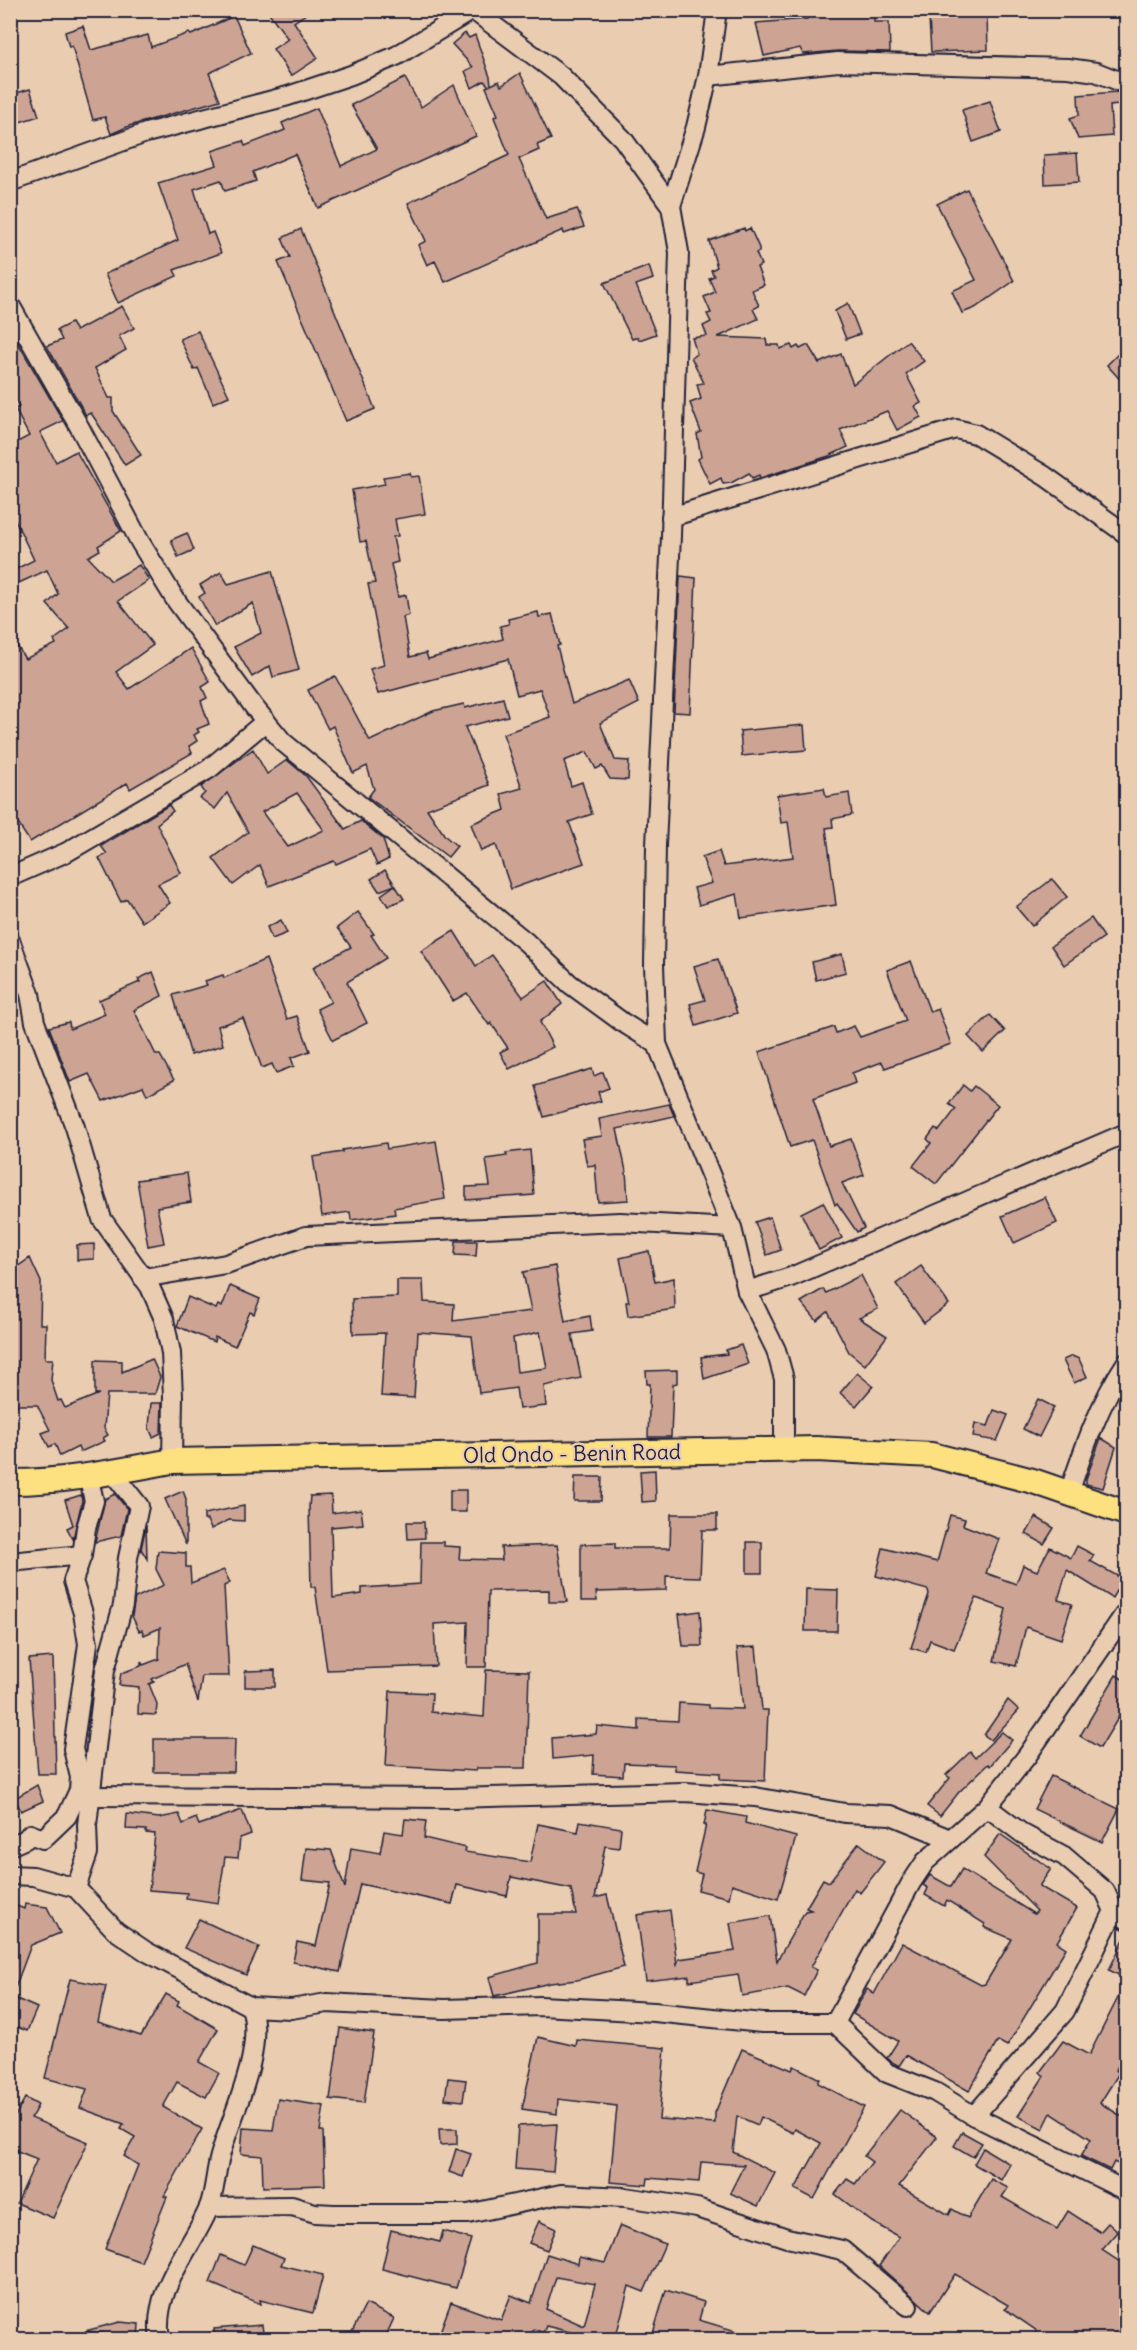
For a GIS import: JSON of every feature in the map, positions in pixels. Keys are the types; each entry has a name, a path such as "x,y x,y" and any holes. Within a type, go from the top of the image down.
{"main road":[{"name":"Old Ondo - Benin Road","path":"10,1482 113,1473 172,1461 784,1450 932,1455 1069,1493 1126,1513"}],"street":[{"path":"10,182 146,133 288,96 351,75 396,56 472,10 561,76 623,139 671,206 679,252 671,517 656,845 654,965 657,1044 732,1228 747,1291 776,1350 784,1379 784,1450"},
{"path":"671,206 696,127 708,76 717,10"},
{"path":"708,76 850,62 1068,68 1096,72 1124,83"},
{"path":"10,305 81,428 113,494 169,590 284,742 526,942 570,984 657,1044"},
{"path":"671,517 956,429 976,434 1045,476 1126,534"},
{"path":"10,877 67,852 209,769 266,721"},
{"path":"10,940 27,987 35,1022 75,1127 102,1219 143,1278 164,1319 171,1353 172,1461"},
{"path":"747,1291 791,1277 936,1212 1126,1133"},
{"path":"143,1278 226,1264 306,1236 620,1222 732,1228"},
{"path":"1069,1493 1082,1453 1111,1386 1126,1363"},
{"path":"76,1888 88,1853 87,1825 105,1670 123,1605 128,1558 139,1506 113,1473"},
{"path":"10,1846 26,1839 30,1834 43,1839 67,1816 79,1790 80,1777 74,1749 88,1644 83,1613 73,1581 82,1555 86,1528 94,1501 88,1475"},
{"path":"10,1562 82,1555"},
{"path":"835,2023 911,1883 925,1862 987,1807 1027,1756 1126,1612"},
{"path":"91,1796 453,1798 685,1792 755,1797 845,1813 891,1815 950,1839"},
{"path":"974,2116 1065,2011 1120,1915 1104,1892 1064,1856 1023,1834 987,1807"},
{"path":"10,1875 33,1876 76,1888 116,1931 147,1952 251,2007 291,2008 327,2002 444,2009 541,2006 654,2012 762,2023 835,2023 887,2073 935,2092 974,2116 1126,2191"},
{"path":"160,2340 158,2325 163,2295 176,2266 194,2239 209,2207 220,2157 237,2108 255,2035 255,2021 251,2007"},
{"path":"209,2207 292,2206 334,2214 468,2214 561,2194 666,2201 697,2208 787,2238 842,2250 908,2306"}],"building":[{"path":"267,10 312,10 294,22 318,58 291,76 273,49 288,39"},
{"path":"807,10 874,10 874,22 889,22 890,52 838,51 803,54 800,48 764,56 756,23 807,19"},
{"path":"234,16 251,53 209,73 220,100 129,126 111,134 105,117 93,120 72,46 69,47 65,32 83,26 91,50 148,35 151,47 189,33 191,35"},
{"path":"987,16 988,50 931,52 929,18"},
{"path":"465,33 469,38 475,35 491,85 499,81 501,86 520,73 551,139 537,145 539,150 519,159 546,219 577,209 584,227 564,234 563,230 445,282 435,261 427,265 418,245 426,241 408,203 509,155 494,117 498,115 486,87 489,86 484,81 472,88 465,71 473,67 452,44"},
{"path":"405,78 421,107 454,85 476,136 318,208 295,154 253,172 256,181 225,191 221,180 194,189 208,234 213,232 221,253 174,270 177,276 118,303 105,274 178,240 158,183 217,165 212,151 243,141 245,146 285,130 282,123 317,108 341,166 377,149 351,105"},
{"path":"30,89 39,116 10,125 10,95"},
{"path":"1117,92 1126,94 1126,104 1110,106 1112,136 1078,139 1070,118 1079,115 1078,95"},
{"path":"990,101 1001,132 973,142 962,110"},
{"path":"1077,153 1079,182 1045,184 1044,155"},
{"path":"967,189 1014,281 975,308 962,313 952,291 976,280 937,204"},
{"path":"744,228 745,231 750,228 759,248 759,252 756,253 761,265 757,267 764,285 752,290 759,306 753,309 758,319 718,337 766,339 767,345 779,345 780,349 791,345 793,349 798,346 800,349 808,345 819,363 841,354 853,384 908,341 924,361 906,374 921,403 915,406 921,417 897,430 887,411 840,430 848,447 829,456 760,478 759,475 752,478 749,473 731,483 723,484 721,478 710,484 698,459 701,457 697,434 701,432 690,403 701,399 697,384 704,383 691,357 697,354 692,338 707,336 703,326 711,322 707,314 711,313 704,297 715,292 709,278 714,276 711,270 717,267 709,241"},
{"path":"301,229 375,409 346,421 278,262 290,257 282,238"},
{"path":"649,266 653,279 636,285 656,334 639,340 638,337 632,339 604,283"},
{"path":"848,303 860,334 846,339 835,311"},
{"path":"122,306 134,328 119,336 126,350 95,368 109,398 113,398 113,411 141,455 125,465 91,413 86,415 47,346 62,340 57,330 71,323 76,331"},
{"path":"10,329 63,421 40,432 56,462 76,451 121,531 98,546 100,550 88,557 111,581 139,565 149,580 118,601 153,645 116,672 129,689 191,648 210,682 202,687 207,698 201,701 209,724 197,729 199,732 194,735 197,741 189,746 192,753 130,789 127,783 30,842 13,816 16,815 10,805 10,792 18,789 10,778 10,634 25,659 56,644 54,640 69,629 47,604 58,594 47,570 10,587 10,572 34,560 15,520 10,522 10,446 29,436 15,409 19,407 10,390"},
{"path":"198,331 229,396 213,403 198,368 194,370 180,339"},
{"path":"1126,346 1126,386 1107,365"},
{"path":"410,473 411,477 419,476 425,514 395,519 398,536 393,537 398,562 391,564 398,597 406,595 409,615 403,617 410,657 426,653 428,659 503,639 500,626 509,624 508,619 538,612 539,617 552,614 560,645 557,646 572,704 629,680 639,703 600,723 615,760 629,761 628,780 610,779 602,766 596,769 587,752 564,761 571,786 582,782 592,814 569,822 584,863 511,889 496,845 481,851 471,824 505,810 501,794 522,788 503,734 550,717 540,689 517,695 508,659 378,694 370,669 384,665 368,584 375,583 366,541 360,542 352,490 385,484 383,477"},
{"path":"187,533 194,550 178,557 171,540"},
{"path":"272,571 299,670 273,677 270,666 252,677 234,647 261,633 253,603 215,626 199,597 205,593 200,585 221,572 228,584"},
{"path":"680,576 696,578 690,713 674,712"},
{"path":"335,676 370,741 433,711 464,704 465,708 503,698 508,716 465,727 489,785 427,809 445,836 457,846 448,857 368,797 374,789 367,766 353,773 333,726 328,729 308,690"},
{"path":"804,725 806,750 742,756 740,731"},
{"path":"253,749 267,774 287,760 306,776 345,829 361,821 383,839 389,859 377,865 370,849 336,864 334,861 269,886 260,865 233,885 213,858 248,832 227,793 215,809 200,798 205,793 201,787","holes":["297,793 324,830 288,847 262,812"]},
{"path":"824,788 826,797 849,793 852,815 832,819 833,827 826,828 836,905 741,918 737,894 699,905 694,888 712,883 702,857 719,851 724,866 793,857 788,822 781,823 777,795"},
{"path":"169,805 173,811 157,824 181,873 158,884 170,903 142,922 127,899 121,902 99,858 107,854 101,846"},
{"path":"385,870 395,885 379,891 371,879"},
{"path":"1052,879 1067,897 1032,926 1016,907"},
{"path":"395,885 404,899 388,906 381,895"},
{"path":"358,912 374,934 371,935 386,958 347,982 367,1023 333,1040 317,1009 331,1002 313,967 351,947 337,928"},
{"path":"1091,918 1104,937 1064,965 1051,946"},
{"path":"281,920 287,933 272,939 267,927"},
{"path":"454,931 476,966 492,955 523,997 547,981 562,1004 540,1022 553,1047 509,1069 500,1052 508,1048 491,1023 489,1025 467,993 453,1001 421,951"},
{"path":"842,954 846,972 816,980 812,962"},
{"path":"266,959 287,1019 297,1016 310,1051 291,1058 294,1066 276,1073 272,1064 262,1068 243,1018 218,1026 223,1045 191,1055 173,995 207,985 205,981 223,975 224,978"},
{"path":"718,959 737,1013 696,1026 690,1004 705,1000 694,966"},
{"path":"911,961 930,1012 938,1009 951,1044 885,1068 882,1062 852,1073 855,1083 813,1099 829,1146 851,1139 864,1175 842,1183 864,1228 857,1232 837,1203 835,1205 812,1140 790,1147 759,1052 834,1027 836,1033 854,1026 860,1037 906,1021 887,970"},
{"path":"153,972 162,996 134,1010 156,1055 160,1055 174,1080 147,1095 143,1086 103,1101 89,1074 70,1082 49,1027 69,1022 70,1029 105,1014 99,1000 140,982 138,979"},
{"path":"990,1015 1005,1031 983,1052 968,1036"},
{"path":"592,1069 594,1076 603,1072 609,1088 598,1092 601,1101 544,1117 535,1086"},
{"path":"963,1085 970,1091 974,1086 998,1105 936,1184 913,1166 931,1143 927,1139 935,1128 939,1131 956,1109 949,1104"},
{"path":"669,1104 674,1116 617,1129 626,1171 628,1200 598,1202 595,1165 587,1166 582,1139 602,1136 599,1119"},
{"path":"436,1141 445,1199 394,1208 395,1214 351,1220 350,1212 322,1216 313,1157 386,1143 387,1149"},
{"path":"530,1150 534,1195 466,1200 466,1187 490,1186 486,1159 507,1156 506,1153"},
{"path":"187,1173 191,1202 157,1207 164,1243 148,1246 137,1180"},
{"path":"1045,1197 1057,1223 1014,1243 1002,1216"},
{"path":"823,1202 842,1238 819,1250 801,1213"},
{"path":"770,1217 781,1250 767,1255 755,1222"},
{"path":"456,1241 477,1241 476,1256 455,1255"},
{"path":"94,1244 94,1259 77,1260 77,1245"},
{"path":"649,1251 655,1282 674,1278 675,1309 628,1316 626,1302 629,1302 620,1258"},
{"path":"30,1258 41,1282 40,1324 46,1324 45,1359 53,1359 51,1380 58,1401 61,1400 65,1408 99,1394 95,1394 95,1360 122,1361 122,1372 152,1359 160,1377 155,1394 107,1394 104,1428 108,1435 103,1438 105,1441 80,1452 78,1447 60,1456 55,1444 49,1447 42,1433 50,1430 37,1405 10,1405 10,1272"},
{"path":"555,1266 565,1321 590,1316 592,1331 572,1334 581,1378 544,1386 546,1406 519,1409 516,1388 479,1393 472,1336 418,1332 414,1398 381,1396 385,1333 353,1334 352,1299 397,1297 397,1280 423,1280 424,1302 454,1304 453,1321 531,1311 523,1272","holes":["540,1332 547,1368 517,1372 513,1338"]},
{"path":"921,1266 949,1304 924,1323 896,1284"},
{"path":"861,1275 878,1309 859,1318 887,1336 865,1365 849,1352 828,1312 817,1321 801,1302 823,1289 826,1293"},
{"path":"230,1286 260,1299 254,1314 250,1312 235,1346 215,1337 214,1342 177,1326 188,1297 216,1309 218,1305 222,1307"},
{"path":"741,1345 748,1364 704,1379 701,1357 727,1354 726,1350"},
{"path":"1072,1356 1079,1359 1087,1377 1074,1383 1063,1360"},
{"path":"677,1370 677,1383 673,1384 671,1437 648,1437 650,1384 647,1384 646,1371"},
{"path":"857,1373 873,1386 856,1406 840,1393"},
{"path":"1038,1399 1054,1407 1039,1437 1023,1429"},
{"path":"151,1403 162,1403 161,1433 153,1437 149,1428"},
{"path":"994,1410 1008,1415 997,1441 973,1437 975,1423 988,1426"},
{"path":"1101,1438 1116,1447 1103,1488 1086,1484"},
{"path":"655,1470 656,1501 642,1502 640,1471"},
{"path":"575,1477 602,1477 601,1501 574,1501"},
{"path":"450,1490 466,1490 466,1512 450,1512"},
{"path":"183,1491 186,1499 186,1545 165,1499"},
{"path":"115,1494 127,1509 121,1536 95,1542 105,1499"},
{"path":"81,1495 82,1501 73,1539 67,1528 73,1525 65,1500"},
{"path":"331,1495 332,1513 361,1509 363,1524 331,1527 333,1598 362,1594 362,1588 420,1584 421,1542 444,1542 444,1546 460,1547 459,1559 502,1560 501,1547 557,1545 567,1602 549,1602 549,1590 488,1591 486,1667 467,1667 468,1622 434,1624 436,1666 327,1670 315,1587 311,1587 309,1507 310,1496"},
{"path":"244,1506 244,1521 229,1520 211,1529 207,1520 204,1520 204,1514"},
{"path":"671,1514 717,1514 717,1530 702,1530 700,1577 666,1576 666,1590 596,1592 597,1601 581,1601 581,1544 615,1543 615,1548 670,1548"},
{"path":"950,1515 965,1519 963,1525 999,1539 986,1573 1016,1584 1023,1565 1037,1571 1050,1547 1071,1558 1077,1546 1094,1555 1090,1561 1123,1579 1112,1598 1067,1570 1058,1600 1072,1604 1061,1639 1026,1627 1016,1666 994,1661 1006,1609 976,1598 954,1649 930,1640 926,1652 911,1648 929,1594 928,1590 876,1576 883,1548 937,1562"},
{"path":"1036,1517 1054,1528 1044,1544 1026,1534"},
{"path":"407,1522 424,1522 425,1538 408,1539"},
{"path":"146,1525 147,1559 141,1549"},
{"path":"747,1542 762,1542 762,1573 747,1573"},
{"path":"158,1551 186,1553 186,1567 190,1567 191,1583 224,1570 230,1583 224,1586 229,1676 202,1676 198,1702 185,1664 152,1679 154,1682 149,1684 157,1704 156,1715 138,1714 139,1687 119,1685 121,1673 141,1666 141,1661 143,1665 159,1659 160,1628 144,1635 142,1630 139,1631 132,1616 135,1598 164,1585 156,1569"},
{"path":"806,1589 838,1590 837,1631 805,1631"},
{"path":"700,1611 702,1646 683,1646 679,1614"},
{"path":"756,1647 762,1710 768,1710 765,1781 720,1779 720,1773 675,1770 675,1765 624,1763 623,1776 593,1774 594,1755 553,1759 552,1738 596,1734 597,1726 639,1730 639,1719 678,1721 679,1703 708,1705 708,1708 743,1709 737,1648"},
{"path":"53,1657 56,1774 38,1774 29,1659"},
{"path":"275,1670 275,1687 245,1687 245,1671"},
{"path":"486,1670 529,1671 526,1768 476,1768 476,1771 386,1766 390,1691 432,1693 431,1712 484,1717"},
{"path":"1116,1675 1126,1681 1126,1705 1100,1748 1080,1736"},
{"path":"1008,1700 1019,1710 991,1740 984,1735"},
{"path":"1002,1732 1012,1740 990,1766 988,1764 959,1792 940,1816 927,1806 950,1778 946,1775 970,1752 975,1758"},
{"path":"154,1739 235,1739 234,1772 154,1772"},
{"path":"1051,1776 1119,1809 1102,1842 1034,1809"},
{"path":"37,1785 43,1801 21,1811 15,1798"},
{"path":"242,1810 251,1834 240,1838 238,1858 225,1857 218,1903 186,1898 187,1893 149,1890 155,1834 146,1833 146,1830 126,1829 127,1814 159,1818 179,1814 183,1824 196,1818 199,1825"},
{"path":"707,1810 746,1817 745,1823 796,1837 778,1899 732,1884 729,1898 698,1890 702,1874 695,1872 706,1825 704,1825"},
{"path":"405,1819 426,1821 424,1838 466,1848 465,1852 530,1862 538,1824 578,1832 580,1821 621,1828 619,1848 605,1846 595,1898 607,1895 624,1967 577,1980 550,1983 494,1996 489,1977 538,1963 538,1914 576,1914 571,1889 511,1877 507,1896 457,1885 452,1904 360,1884 340,1972 293,1962 297,1942 316,1946 330,1883 302,1880 306,1848 331,1850 345,1888 351,1848 380,1853 384,1831 403,1834"},
{"path":"1000,1834 1051,1869 1039,1886 1077,1908 1057,1942 1066,1948 1007,2046 998,2041 969,2091 906,2055 899,2066 892,2062 887,2058 898,2041 853,2014 867,1989 874,1994 902,1943 981,1985 985,1984 1012,1939 984,1927 985,1924 947,1900 944,1906 925,1895 928,1888 923,1885 930,1875 951,1887 962,1869 1034,1914 1037,1911 984,1857"},
{"path":"859,1843 884,1862 860,1893 855,1889 811,1967 817,1970 804,1996 788,1988 742,1996 738,1974 689,1981 689,1976 646,1981 637,1915 670,1910 677,1964 679,1959 735,1951 730,1923 770,1916 777,1961 805,1911 811,1910 806,1908 823,1879 829,1882"},
{"path":"10,1903 24,1909 25,1904 47,1907 60,1933 31,1945 12,1996"},
{"path":"199,1919 259,1947 246,1975 184,1948"},
{"path":"1126,1935 1126,1979 1109,1970"},
{"path":"70,1979 106,1986 98,2022 141,2036 166,1994 179,2001 177,2005 218,2029 199,2062 219,2073 206,2097 177,2082 163,2107 202,2129 164,2196 167,2197 141,2262 105,2249 138,2165 124,2156 135,2137 121,2129 124,2124 80,2108 87,2089 45,2078"},
{"path":"1126,1982 1126,2049 1116,2070 1119,2073 1100,2103 1126,2119 1126,2168 1114,2162 1110,2170 1081,2156 1091,2139 1051,2113 1043,2129 1018,2116 1044,2076 1040,2072 1063,2041 1089,2055"},
{"path":"10,1996 37,2008 27,2031 10,2024"},
{"path":"340,2028 374,2033 364,2103 330,2099"},
{"path":"538,2037 576,2046 577,2040 665,2048 659,2119 715,2123 715,2113 742,2049 792,2070 794,2066 820,2079 818,2083 864,2107 814,2199 795,2189 821,2143 795,2129 793,2133 761,2117 758,2125 737,2116 733,2152 775,2173 758,2206 730,2193 744,2165 701,2162 699,2182 648,2178 647,2185 610,2182 617,2106 558,2099 557,2114 522,2109"},
{"path":"448,2078 466,2080 463,2101 445,2099"},
{"path":"25,2098 38,2105 31,2118 88,2142 53,2218 17,2203 37,2159 10,2148 10,2126"},
{"path":"278,2099 324,2106 320,2131 323,2131 325,2185 263,2187 262,2156 241,2154 243,2128 273,2130"},
{"path":"900,2110 937,2137 899,2186 949,2215 952,2209 968,2218 991,2179 1008,2188 1002,2197 1057,2229 1068,2211 1100,2232 1108,2223 1118,2232 1102,2250 1126,2266 1126,2333 1122,2340 1030,2340 1037,2331 1005,2309 1008,2305 955,2274 930,2312 879,2266 899,2237 872,2222 835,2194 847,2179 855,2184 872,2162 864,2156"},
{"path":"557,2124 553,2172 515,2169 518,2126"},
{"path":"439,2129 457,2129 457,2144 440,2145"},
{"path":"962,2132 982,2143 973,2157 954,2146"},
{"path":"983,2148 1010,2164 1001,2180 974,2164"},
{"path":"456,2149 471,2154 463,2177 449,2172"},
{"path":"539,2221 556,2229 547,2250 529,2243"},
{"path":"620,2225 665,2244 644,2292 629,2286 615,2340 581,2340 582,2335 546,2326 543,2333 534,2329 528,2340 437,2340 451,2302 501,2320 511,2295 531,2303 547,2254 578,2264 579,2257 605,2263","holes":["556,2277 595,2284 584,2326 546,2309"]},
{"path":"391,2230 440,2242 443,2231 471,2239 456,2288 382,2269"},
{"path":"253,2245 284,2258 281,2265 323,2275 313,2313 260,2300 261,2304 210,2283 221,2255 244,2265"},
{"path":"666,2290 704,2302 699,2320 753,2336 752,2340 651,2340"},
{"path":"366,2304 394,2318 384,2340 348,2340"},
{"path":"120,2322 139,2324 138,2338 85,2331"},
{"path":"262,2325 264,2340 215,2340 214,2329"}]}
